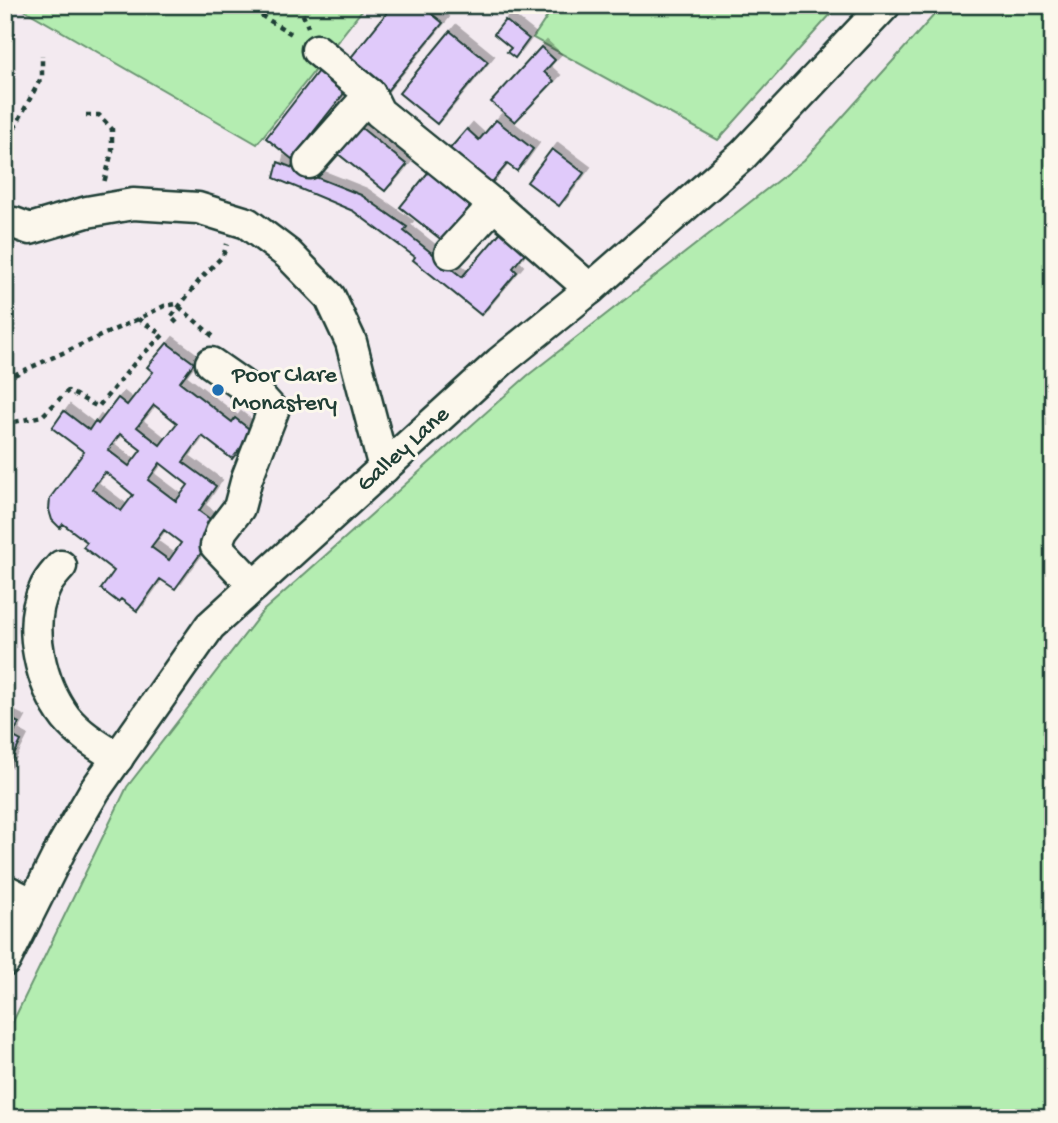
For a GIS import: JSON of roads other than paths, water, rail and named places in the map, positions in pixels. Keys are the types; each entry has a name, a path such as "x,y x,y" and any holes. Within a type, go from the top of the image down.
{"street":[{"name":"Galley Lane","path":"5,961 76,823 210,626 500,362 590,289 743,155 885,5"},
{"path":"317,50 370,94 379,112 494,205 590,289"},
{"path":"309,163 370,94"},
{"path":"14,223 30,229 100,209 133,204 198,208 247,223 288,254 330,298 351,342 384,468"},
{"path":"450,253 494,205"},
{"path":"211,363 261,398 273,411 247,478 239,508 222,530 216,546 254,586"},
{"path":"61,566 45,587 36,615 38,648 45,677 54,701 68,720 90,741 118,758"},
{"path":"5,890 33,904"}],"place":[{"name":"Poor Clare Monastery","path":"218,390"}]}
